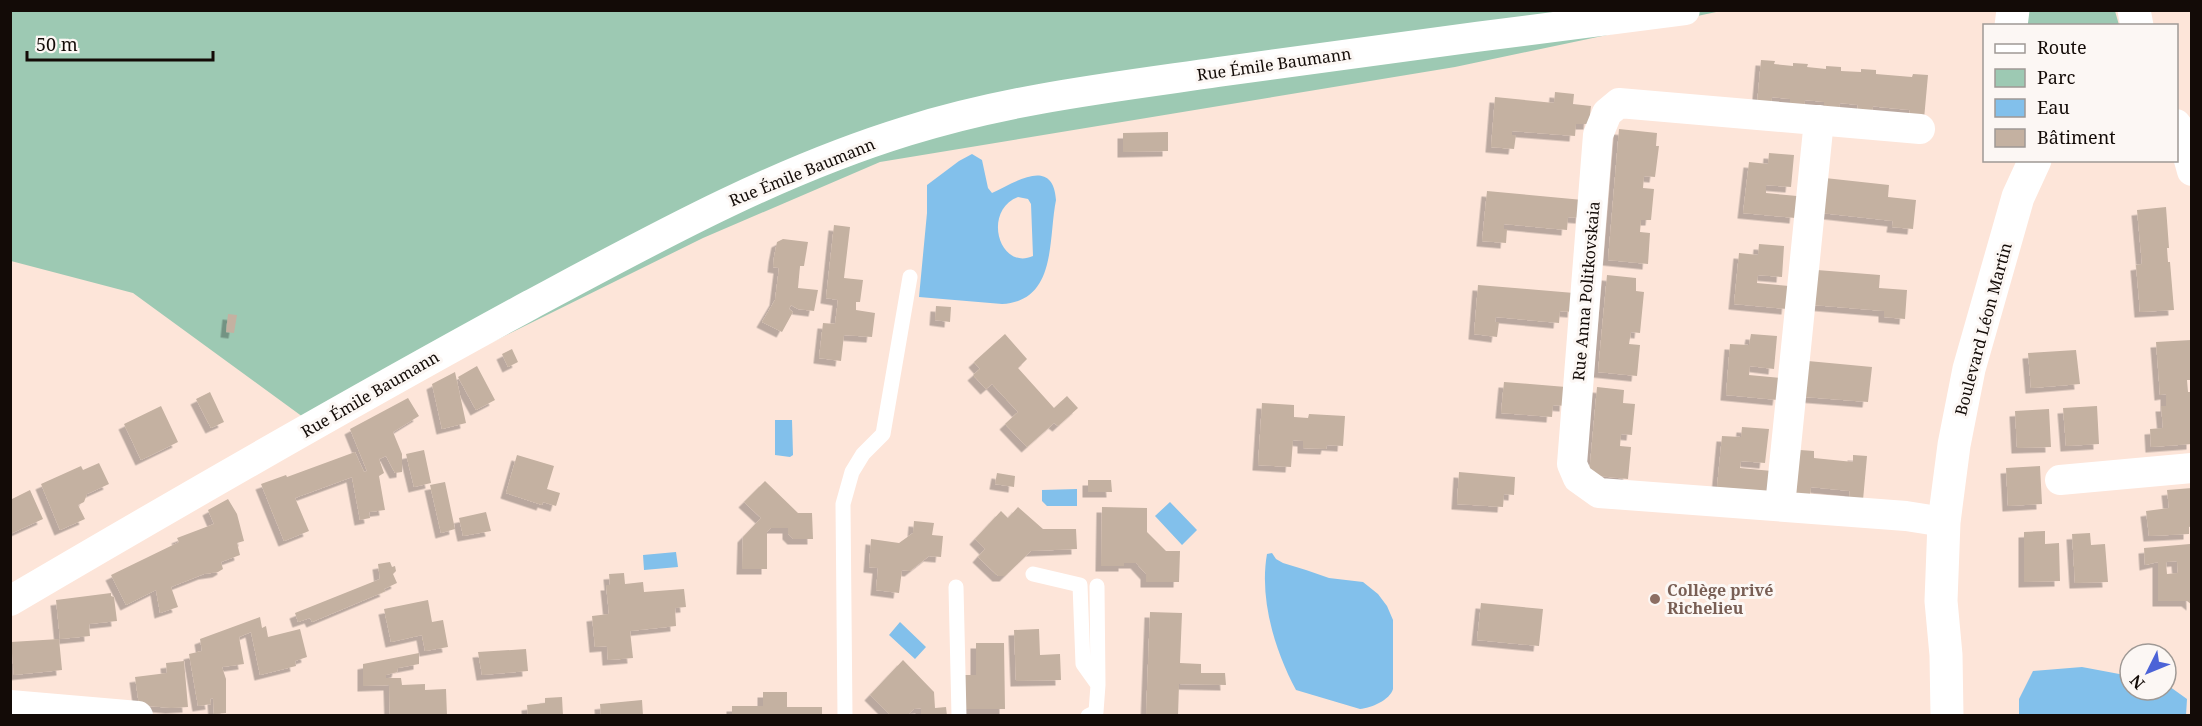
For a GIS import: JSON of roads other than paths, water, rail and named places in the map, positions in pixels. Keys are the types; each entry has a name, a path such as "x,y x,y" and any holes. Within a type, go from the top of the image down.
{"main road":[{"name":"Boulevard Léon Martin","path":"1947,716 1946,655 1941,601 1944,522 1954,445 1969,369 2018,197 2032,163"},
{"name":"Boulevard Léon Martin","path":"1928,716 1931,655 1941,601"}],"street":[{"name":"Rue Émile Baumann","path":"10,601 175,504 444,352 682,224 763,185 833,156 910,130 983,110 1102,89 1388,48 1685,10"},
{"name":"Rue Anna Politkovskaia","path":"1920,129 1620,103 1607,113 1598,135 1572,464 1578,478 1599,493 1906,516 1944,522"},
{"path":"1780,506 1819,120"},
{"path":"2178,127 2192,171"},
{"path":"2060,480 2192,468"},
{"path":"10,705 138,716"}],"lane":[{"path":"845,716 843,504 852,472 863,454 883,434 910,277"},
{"path":"1033,574 1080,585 1083,664 1098,686"},
{"path":"1088,716 1096,712 1098,686 1097,586"},
{"path":"956,587 958,716"}],"water":[{"path":"972,154 982,160 988,188 992,193 1031,176 1048,179 1053,187 1056,200 1047,266 1033,292 1020,300 1002,304 919,297 927,213 927,185","holes":["1018,197 1028,199 1031,204 1033,256 1021,258 1011,255 1004,248 999,237 998,226 1000,214 1007,204"]},
{"path":"775,420 792,420 793,455 790,457 775,455"},
{"path":"1077,489 1077,506 1047,506 1042,501 1042,490"},
{"path":"1170,502 1197,530 1182,545 1155,516"},
{"path":"676,552 678,567 644,570 643,555"},
{"path":"1272,553 1283,563 1329,578 1363,582 1378,594 1393,620 1393,689 1388,697 1374,705 1360,709 1296,690 1275,642 1267,607 1265,571 1267,554"},
{"path":"900,622 926,647 915,659 889,635"},
{"path":"2082,667 2118,674 2118,702 2178,702 2178,693 2187,699 2186,715 2019,715 2019,699 2033,671"}],"place":[{"name":"Collège privé Richelieu","path":"1655,599"}]}
